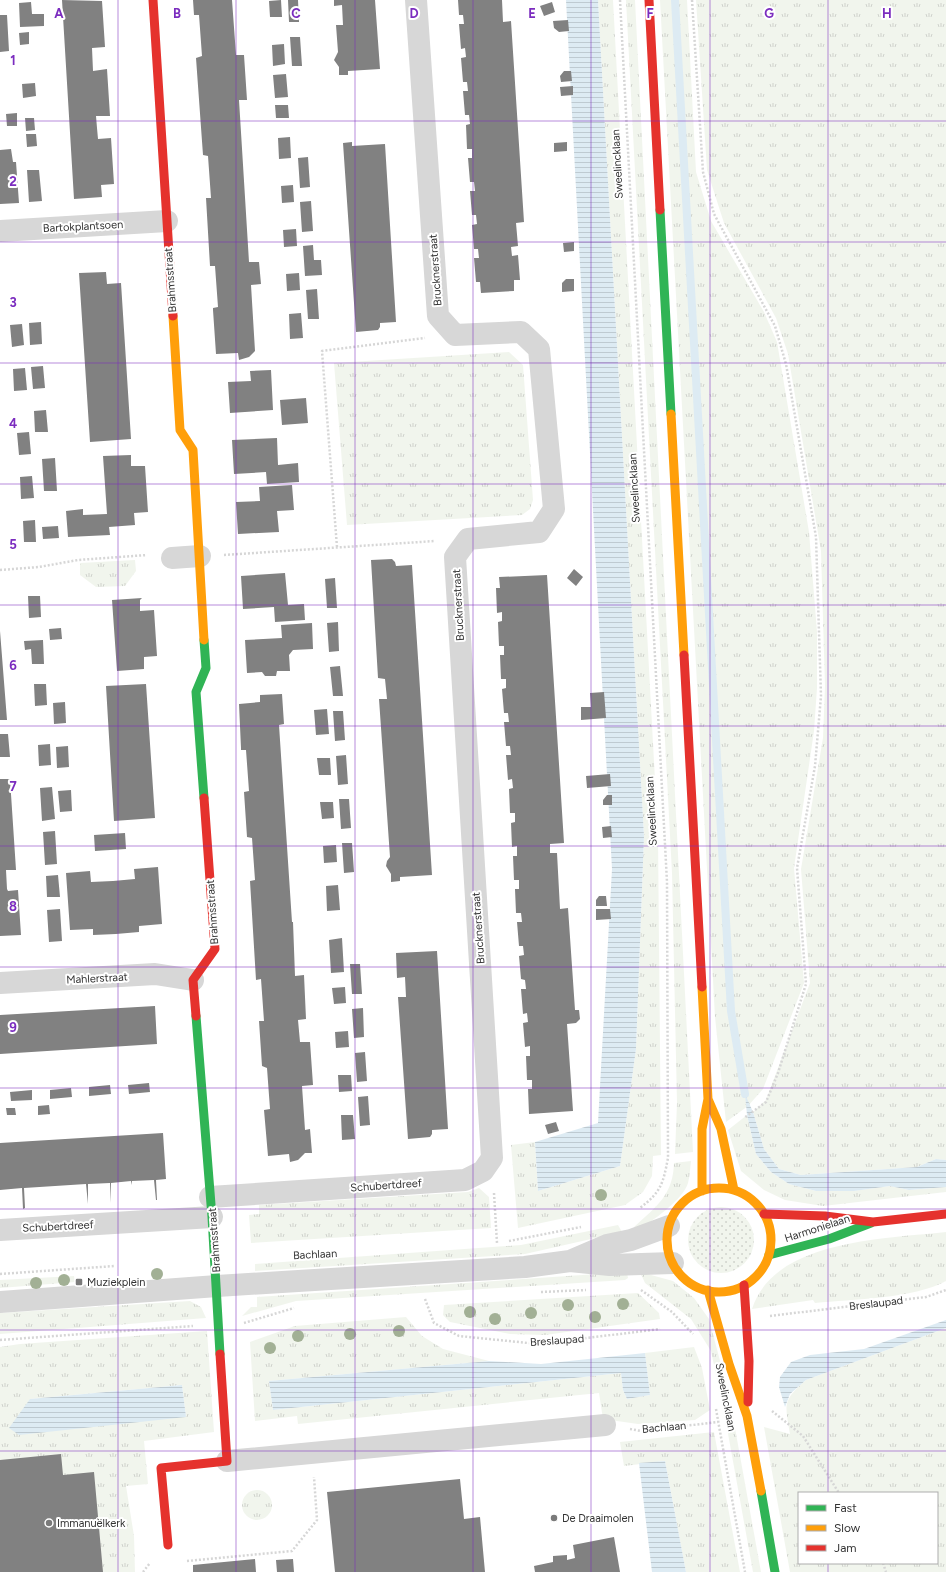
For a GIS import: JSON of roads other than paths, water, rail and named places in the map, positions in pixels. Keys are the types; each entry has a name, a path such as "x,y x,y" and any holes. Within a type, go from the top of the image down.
{"main road":[{"name":"Brahmsstraat","path":"153,0 180,430 193,450 206,668 196,692 215,949 193,980 217,1286"},
{"path":"649,0 708,1099 702,1129 702,1191"},
{"path":"708,1099 721,1128 734,1190"},
{"path":"724,1188 734,1190 752,1199 764,1214 771,1234 769,1255 760,1272 744,1285 727,1291 708,1290 692,1284 681,1274 673,1263 668,1245 669,1226 678,1208 689,1198 702,1191 724,1188"},
{"name":"Harmonielaan","path":"764,1214 825,1216 873,1222 946,1214"},
{"name":"Harmonielaan","path":"769,1255 829,1239 873,1222"},
{"name":"Sweelincklaan","path":"744,1285 749,1361 747,1416"},
{"path":"168,1546 161,1468 227,1460 217,1286"},
{"name":"Sweelincklaan","path":"708,1290 729,1364 747,1416 775,1572"}],"street":[{"name":"Brucknerstraat","path":"416,0 438,316 455,335 521,332 539,349 554,509 538,532 468,539 455,557 492,1158 483,1171"},
{"name":"Bartokplantsoen","path":"0,231 166,221"},
{"path":"172,558 200,556"},
{"name":"Mahlerstraat","path":"0,983 155,974 193,980"},
{"name":"Schubertdreef","path":"0,1230 465,1180 483,1171"},
{"path":"570,1262 607,1245 630,1240 669,1226"},
{"path":"0,1302 217,1286 525,1267 570,1262 610,1265 634,1263 673,1263"},
{"path":"227,1460 605,1425"}],"waterway":[{"path":"675,0 731,1011 745,1094"}],"place":[{"name":"Muziekplein","path":"79,1282"},
{"name":"De Draaimolen","path":"554,1518"},
{"name":"Immanuëlkerk","path":"49,1523"}]}
